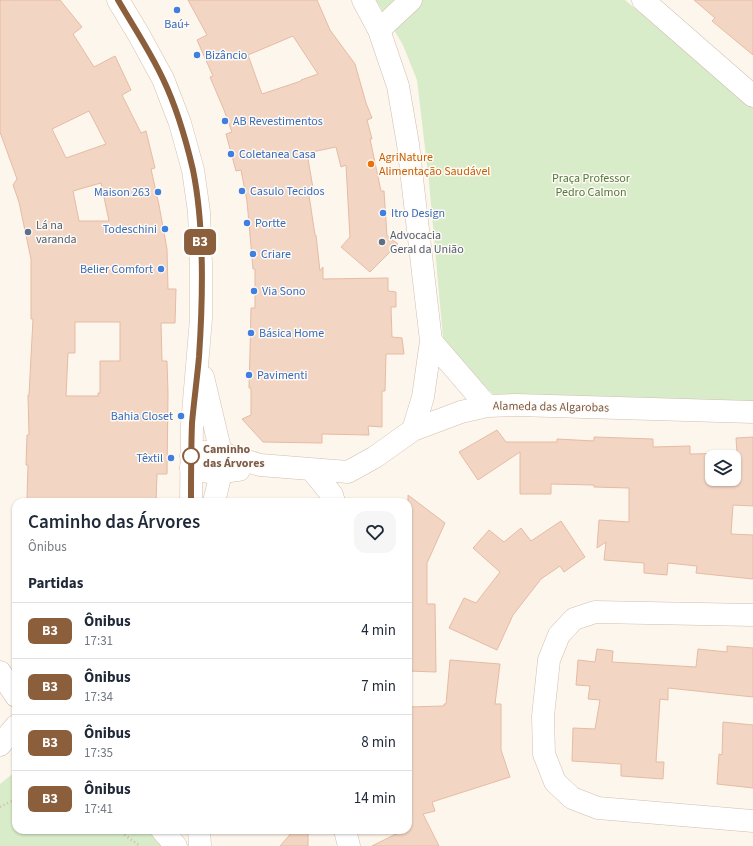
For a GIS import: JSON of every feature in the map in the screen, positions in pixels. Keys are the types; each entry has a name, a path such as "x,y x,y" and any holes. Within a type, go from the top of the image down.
{"street":[{"path":"118,0 163,79 180,123 193,170 199,212 201,320 199,358 192,424 191,498"},
{"path":"363,0 379,30 398,86 408,144 431,341 423,397 413,430"},
{"path":"379,30 411,0"},
{"path":"643,0 753,96"},
{"path":"431,341 487,406"},
{"path":"199,358 221,463 215,498"},
{"name":"Alameda das Algarobas","path":"348,472 375,457 413,430 461,412 487,406 517,404 753,412"},
{"path":"191,462 204,472 221,463 348,472 346,498"},
{"path":"311,469 333,498"},
{"path":"753,615 595,612 574,619 559,635 549,660 543,716 544,754 555,782 572,798 598,808 753,821"},
{"path":"0,672 12,690"},
{"path":"0,690 12,699"},
{"path":"0,745 12,731"},
{"path":"166,834 176,846"},
{"path":"199,834 200,846"},
{"path":"346,834 349,846"}],"path":[{"path":"0,807 12,801"},
{"path":"124,834 140,846"}],"green space":[{"name":"Praça Professor Pedro Calmon","path":"376,0 625,0 753,108 753,405 521,403 493,394 444,349 429,182 417,80 403,45"},
{"path":"12,774 12,834 159,834 171,846 0,846 0,784"}],"building":[{"path":"0,0 60,0 82,27 73,34 94,67 115,56 131,90 122,95 141,133 146,131 155,168 151,169 167,249 168,289 176,289 175,323 161,323 162,361 167,361 167,474 157,474 156,498 27,498 28,465 26,465 27,435 29,435 28,395 33,319 31,319 31,259 19,202 13,185 17,179 0,132","holes":["89,111 106,144 66,158 52,129","101,183 109,221 79,221 73,191","75,322 120,322 120,361 100,361 100,393 98,393 98,396 66,396 68,353 75,353"]},
{"path":"188,0 317,0 330,30 355,64 366,103 372,118 367,120 372,139 370,139 381,191 384,191 387,236 398,244 370,272 341,247 350,237 346,165 341,167 336,147 307,153 314,194 309,195 320,271 323,267 323,279 388,278 388,291 396,292 396,307 391,307 392,337 402,338 404,354 386,354 385,391 382,391 382,427 368,426 369,435 322,434 322,443 263,442 242,419 251,415 251,388 249,388 251,308 255,308 255,269 253,269 247,201 241,170 236,171 226,134 232,132 210,77 213,76 197,40 207,35","holes":["293,36 318,74 262,94 248,55"]},
{"path":"694,0 753,0 753,55 712,21 715,18"},
{"path":"497,430 506,442 557,442 557,439 594,441 594,437 653,439 653,447 690,446 690,454 705,454 705,486 741,486 741,450 737,450 736,438 753,437 753,506 733,505 731,534 753,535 753,579 696,573 697,566 668,563 667,575 644,573 644,563 604,560 606,542 597,548 599,520 629,522 629,488 594,487 594,485 551,484 551,494 520,494 520,452 478,480 459,452"},
{"path":"412,498 445,523 427,563 427,604 435,604 436,672 412,671"},
{"path":"561,521 585,557 564,572 560,566 541,579 513,615 497,650 449,628 464,598 476,603 500,572 473,548 489,530 504,542 521,528 531,541"},
{"path":"727,646 753,648 753,697 668,688 668,700 660,699 656,762 664,762 663,779 621,776 621,764 572,761 573,728 595,729 600,700 588,699 590,686 576,685 578,660 595,662 597,649 613,651 612,662 696,667 698,649 727,652"},
{"path":"450,660 500,664 495,704 501,704 501,750 510,777 432,802 435,811 423,814 439,846 372,846 396,834 412,834 412,707 444,706 444,704 446,704"},
{"path":"723,722 753,725 753,788 717,784 719,754 722,755"},
{"path":"290,834 308,834 308,846 280,846"}],"bus line":[{"name":"B3","path":"118,0 163,79 180,123 193,170 199,212 201,320 199,358 192,424 191,498"}],"place":[{"name":"Baú+","path":"177,10"},
{"name":"Bizâncio","path":"197,55"},
{"name":"AB Revestimentos","path":"225,121"},
{"name":"Coletanea Casa","path":"231,154"},
{"name":"AgriNature Alimentação Saudável","path":"371,164"},
{"name":"Casulo Tecidos","path":"242,191"},
{"name":"Maison 263","path":"158,192"},
{"name":"Itro Design","path":"383,213"},
{"name":"Portte","path":"247,223"},
{"name":"Todeschini","path":"165,229"},
{"name":"Lá na varanda","path":"28,232"},
{"name":"Advocacia Geral da União","path":"382,242"},
{"name":"Criare","path":"253,254"},
{"name":"Belier Comfort","path":"161,269"},
{"name":"Via Sono","path":"254,291"},
{"name":"Básica Home","path":"251,333"},
{"name":"Pavimenti","path":"249,375"},
{"name":"Bahia Closet","path":"181,416"},
{"name":"Caminho das Árvores","path":"191,456"},
{"name":"Têxtil","path":"171,458"}]}
